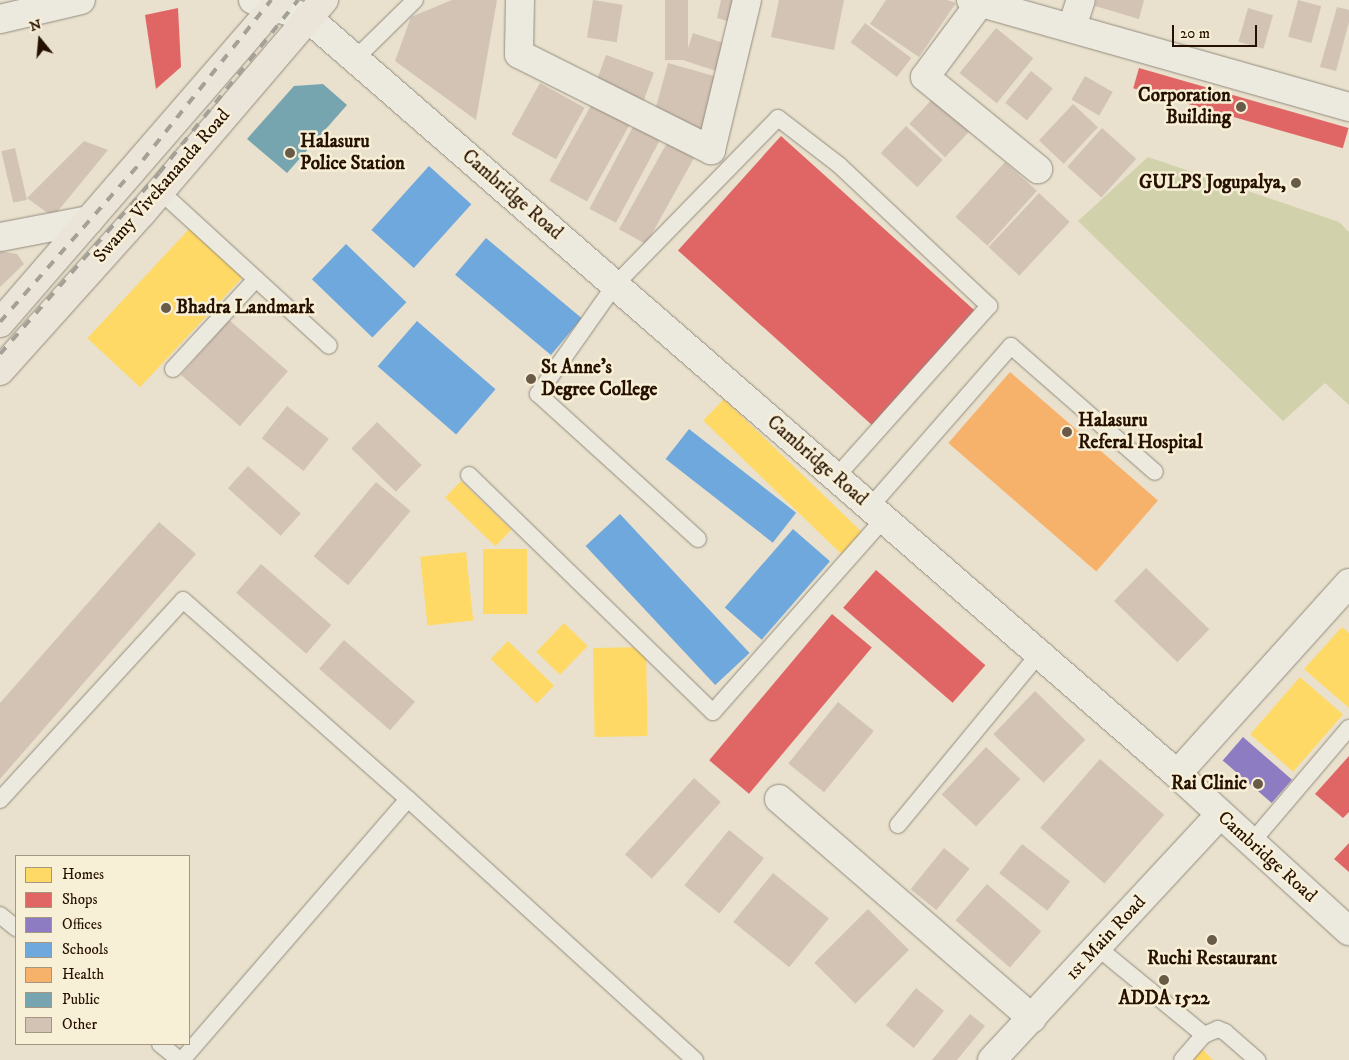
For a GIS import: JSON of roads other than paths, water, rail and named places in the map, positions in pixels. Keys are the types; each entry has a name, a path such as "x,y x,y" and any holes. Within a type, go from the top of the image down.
{"main road":[{"name":"Swamy Vivekananda Road","path":"0,323 89,220 269,2"},
{"name":"Swamy Vivekananda Road","path":"0,371 160,191 316,9"}],"street":[{"path":"0,19 81,0"},
{"path":"520,0 519,54 711,150 747,0"},
{"path":"1072,27 1081,0"},
{"path":"1038,169 925,78 975,1 1349,107"},
{"name":"Cambridge Road","path":"269,2 316,9 355,59 1177,774 1349,931"},
{"path":"0,237 89,220"},
{"path":"1177,774 1349,583"},
{"path":"779,799 1032,1018"},
{"name":"1st Main Road","path":"992,1060 1220,815"}],"lane":[{"path":"355,59 415,0"},
{"path":"698,539 538,394 615,285 778,118 839,165 989,306 836,477"},
{"path":"160,191 328,346"},
{"path":"173,369 256,279"},
{"path":"469,475 713,712 877,513 1011,346 1156,472"},
{"path":"0,800 183,600 408,799 695,1060"},
{"path":"898,826 1039,654"},
{"path":"1251,843 1349,728"},
{"path":"161,1045 181,1060 408,799"},
{"path":"0,915 15,927"},
{"path":"1097,947 1204,1035"},
{"path":"1182,1060 1204,1035 1218,1030 1225,1032 1257,1060"}],"railway":[{"path":"0,322 143,160 271,0"},
{"path":"0,354 159,173 298,0"}],"place":[{"name":"Corporation Building","path":"1241,107"},
{"name":"Halasuru Police Station","path":"290,153"},
{"name":"GULPS Jogupalya,","path":"1296,183"},
{"name":"Bhadra Landmark","path":"166,308"},
{"name":"St Anne's Degree College","path":"531,379"},
{"name":"Halasuru Referal Hospital","path":"1067,432"},
{"name":"Rai Clinic","path":"1258,784"},
{"name":"Ruchi Restaurant","path":"1212,940"},
{"name":"ADDA 1522","path":"1164,980"}]}
